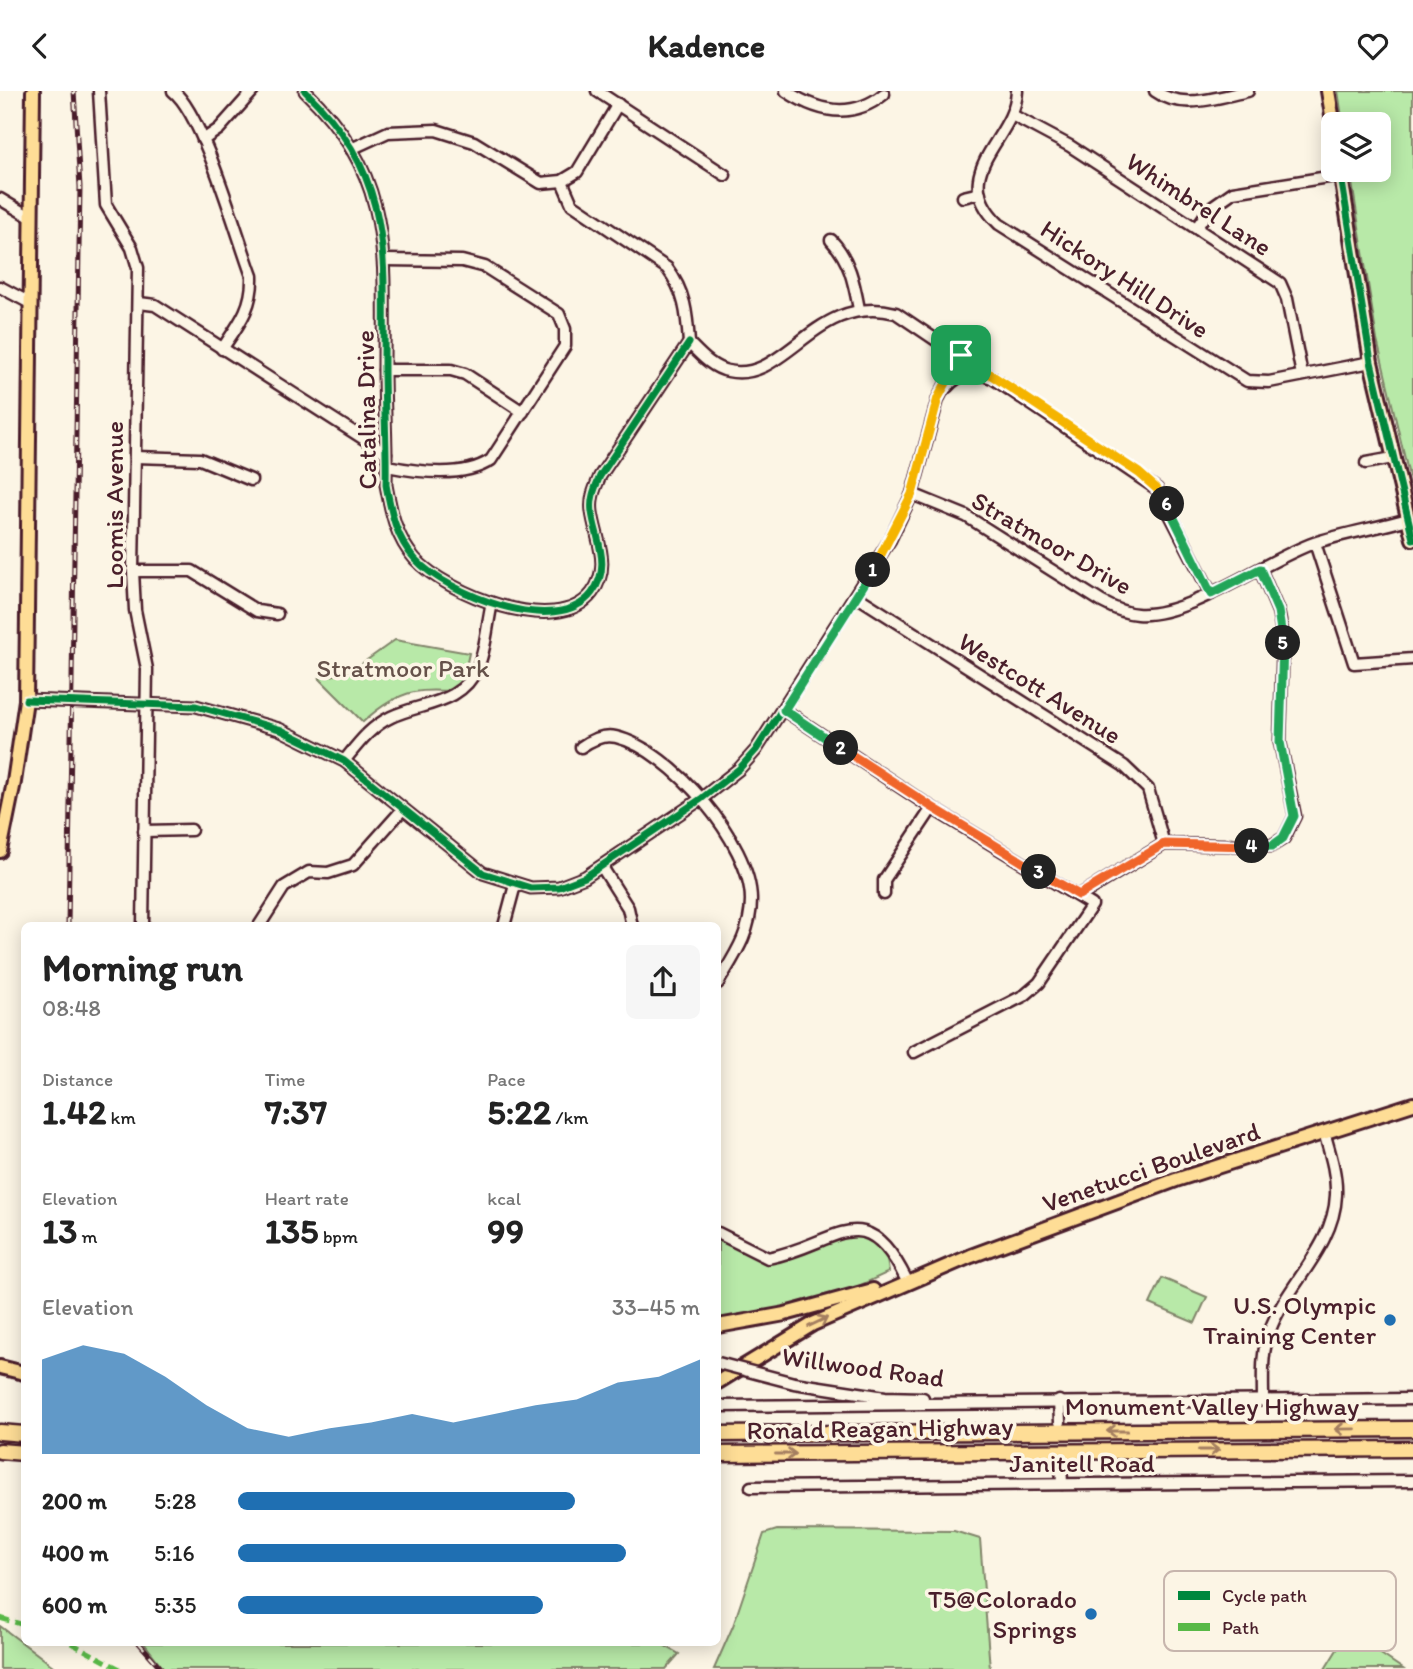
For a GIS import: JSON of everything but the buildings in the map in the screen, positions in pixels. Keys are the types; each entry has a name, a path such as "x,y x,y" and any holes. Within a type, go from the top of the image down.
{"highway":[{"name":"Monument Valley Highway","path":"1011,1431 1413,1429"},
{"name":"Ronald Reagan Highway","path":"721,1434 1011,1431"},
{"path":"0,1432 21,1434"},
{"name":"Monument Valley Highway","path":"1042,1451 1413,1449"},
{"path":"0,1451 21,1453"},
{"name":"Ronald Reagan Highway","path":"721,1454 1042,1451"}],"main road":[{"path":"0,851 13,791 26,700 33,91"},
{"path":"1328,91 1332,112"},
{"path":"1343,182 1371,362 1413,539"},
{"name":"Venetucci Boulevard","path":"721,1379 813,1324 908,1281 1070,1218 1413,1104"},
{"name":"Venetucci Boulevard","path":"721,1325 785,1314 908,1281"}],"street":[{"name":"Loomis Avenue","path":"99,91 106,205 132,248 138,268 133,571 135,610 147,669 148,702 143,922"},
{"path":"173,91 183,102 203,140 252,276 253,294 248,310 222,349"},
{"path":"203,140 219,129 253,91"},
{"name":"Catalina Drive","path":"305,91 330,116 351,149 377,206 386,260 384,370 386,453 392,520 414,558 451,587 492,603 552,614 576,607 592,593 602,572 592,495 600,476 689,343"},
{"path":"597,91 725,175"},
{"path":"786,91 820,107 844,110 867,107 884,94"},
{"path":"963,197 980,193 979,179 986,155 1012,115 1017,91"},
{"path":"1155,91 1167,98 1186,101 1248,91"},
{"path":"351,149 388,132 436,130 474,142 541,183 562,181 577,172 618,104"},
{"name":"Whimbrel Lane","path":"1012,115 1070,146 1280,283 1287,299 1302,375"},
{"path":"1197,227 1217,201 1233,192 1321,176"},
{"path":"562,181 572,204 667,268 678,283 686,304 689,343 707,361 727,371 748,373 768,365 820,324 859,309 880,309 896,313 998,379 1157,489 1211,594"},
{"name":"Hickory Hill Drive","path":"980,193 991,215 999,224 1247,381 1269,382 1371,362"},
{"path":"0,199 32,218"},
{"path":"831,240 851,269 859,309"},
{"path":"386,260 462,261 485,267 559,314 565,329 565,346 492,460 479,468 411,471 387,466"},
{"path":"0,287 30,303"},
{"path":"139,303 155,306 386,453"},
{"path":"26,700 148,702 196,706 236,714 290,733 344,761 473,866 515,885 559,887 602,867 701,799 739,769 784,710 890,540 912,494 938,398 961,355"},
{"path":"384,370 451,370 465,374 523,412"},
{"path":"938,398 960,376 978,374 998,379"},
{"path":"135,457 200,459 251,481"},
{"path":"1366,463 1393,458"},
{"name":"Stratmoor Drive","path":"912,494 966,516 1120,611 1139,614 1157,612 1211,594 1315,543 1408,519"},
{"path":"1315,543 1354,663 1413,659"},
{"path":"1079,895 1164,844 1272,846 1291,828 1294,816 1280,742 1283,636 1278,611 1260,569"},
{"path":"133,571 192,571 257,611 277,614"},
{"name":"Westcott Avenue","path":"856,596 1124,766 1148,789 1164,844"},
{"path":"344,761 369,730 392,716 447,699 469,681 478,666 492,603"},
{"path":"784,710 932,807 1092,905 1039,983 1025,995 914,1052"},
{"path":"580,747 595,738 614,736 664,762 701,799 741,857 751,898 743,941 721,978"},
{"path":"884,894 884,880 932,807"},
{"path":"262,922 284,887 309,872 328,873 353,865 403,809"},
{"path":"144,831 191,829"},
{"path":"602,867 628,908 631,922"},
{"path":"505,922 515,885"},
{"path":"1263,1399 1264,1355 1271,1327 1327,1232 1335,1208 1335,1174 1324,1132"},
{"path":"721,1234 768,1258 849,1232 873,1234 884,1241 908,1281"},
{"name":"Willwood Road","path":"721,1364 794,1383 885,1397 961,1402"},
{"name":"Willwood Road","path":"721,1406 1413,1399"},
{"path":"1059,1401 1060,1422"},
{"path":"1061,1461 1062,1484"},
{"name":"Janitell Road","path":"751,1487 1413,1481"}],"green space":[{"path":"1338,91 1413,91 1413,493 1377,340 1352,182 1391,182 1391,112 1341,112"},
{"name":"Stratmoor Park","path":"395,640 469,653 461,681 452,690 414,692 400,697 363,722 319,678 350,672"},
{"path":"849,1232 884,1241 889,1272 822,1303 721,1326 721,1235 753,1253 778,1256"},
{"path":"1162,1278 1207,1297 1195,1323 1150,1304"},
{"path":"777,1530 954,1531 980,1539 990,1669 714,1669 733,1626 764,1534"},
{"path":"0,1626 21,1642 21,1646 27,1646 57,1669 0,1669"},
{"path":"146,1646 665,1646 679,1654 666,1669 164,1669"},
{"path":"1336,1651 1376,1651 1403,1669 1325,1669"}],"railway":[{"path":"68,922 80,187 74,91"},
{"path":"142,1646 162,1669"}],"marked path":[{"path":"0,1618 21,1624"},
{"path":"77,1646 120,1669"}],"cycle path":[{"path":"305,91 334,123 355,155 369,186 378,219 384,289 386,485 392,515 403,542 415,559 430,572 475,597 529,611 554,612 576,606 592,593 598,583 602,563 592,507 596,485 689,343"},
{"path":"1342,182 1371,362 1413,539"},
{"path":"26,700 196,706 279,729 344,761 483,873 531,888 559,887 585,877 701,799 739,769 756,750 890,540 912,494 938,399 961,355"}],"place":[{"name":"U.S. Olympic Training Center","path":"1390,1320"},
{"name":"T5@Colorado Springs","path":"1091,1614"}],"route":[{"path":"961,355 1139,473 1157,489 1170,508 1211,594 1260,569 1278,611 1283,636 1280,742 1294,816 1291,828 1272,846 1164,844 1079,895 932,807 784,710 890,540 912,494 938,398 961,355"}]}
